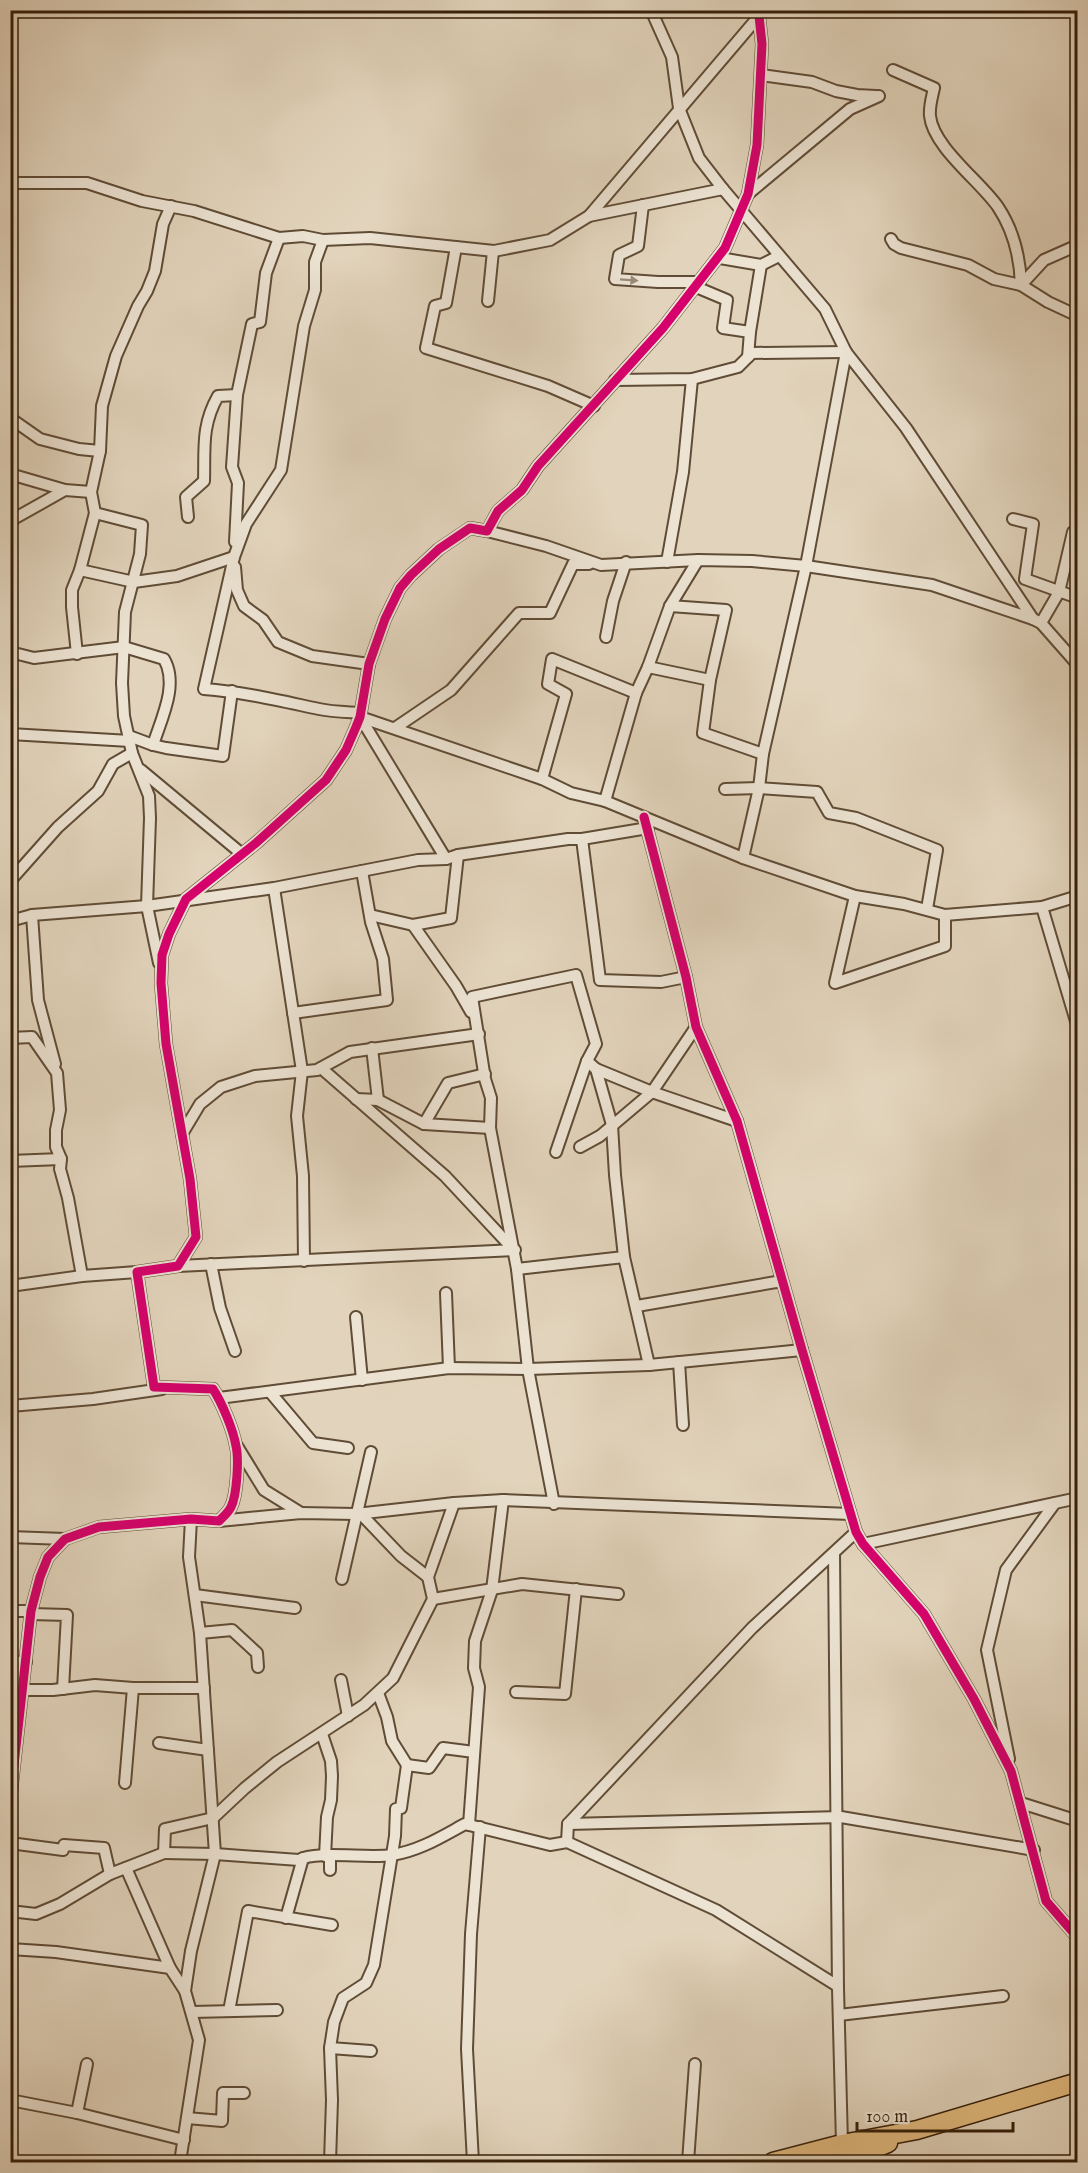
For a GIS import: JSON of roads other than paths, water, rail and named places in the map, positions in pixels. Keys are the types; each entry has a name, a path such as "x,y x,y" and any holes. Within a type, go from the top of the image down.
{"highway":[{"path":"773,2163 842,2153 1077,2082"}],"street":[{"path":"651,10 672,57 679,108 699,158 825,309 846,352 906,428 1037,621 1077,665"},
{"path":"13,184 87,183 142,201 194,211 279,238 303,236 323,240 370,238 493,251 550,240 589,216 760,13"},
{"path":"487,531 498,511 522,490 538,466 594,406 720,258 748,194 757,145 762,44 760,13"},
{"path":"893,70 933,88 930,117 952,158 998,207 1015,237 1020,262 1021,285"},
{"path":"748,194 850,109 879,96 857,95 836,91 812,82 761,75"},
{"path":"589,216 723,189"},
{"path":"643,205 638,246 619,255 615,279 698,284 727,300 723,328 750,332"},
{"path":"77,654 72,590 80,570 95,513 91,492 100,451 102,406 124,335 155,271 163,224 171,206"},
{"path":"279,238 266,273 260,322 252,324 237,395 232,468 238,483 234,556 237,590 244,606 263,620 278,642 312,656 369,664"},
{"path":"891,238 894,244 901,248 968,265 994,279 1021,285 1077,316"},
{"path":"323,240 315,262 315,290 304,326 281,470 246,524 234,556 204,689 232,691 322,710 361,715 542,779 571,793 605,801 743,858 855,896 927,909 945,915 1042,907 1077,896"},
{"path":"1021,285 1044,260 1077,245"},
{"path":"456,247 446,303 435,306 426,348 548,386 594,406"},
{"path":"488,301 493,251"},
{"path":"720,258 761,265 779,256"},
{"path":"748,357 761,265"},
{"path":"615,380 692,379 738,367 752,353 846,352"},
{"path":"743,858 759,788 763,754 806,566 846,352"},
{"path":"667,562 683,472 692,379"},
{"path":"188,517 186,497 204,481 203,439 210,411 218,396 237,395"},
{"path":"10,418 40,439 79,449 100,451"},
{"path":"10,474 65,490 91,492"},
{"path":"10,521 65,490"},
{"path":"95,513 142,525 140,554 125,612 122,682 124,716 132,753 149,796 147,906 160,968 166,1044 190,1179 196,1237 178,1266"},
{"path":"1014,519 1033,524 1025,579 1077,598"},
{"path":"160,968 169,934 186,899 243,854 326,780 346,750 361,715 369,664 385,619 400,588 411,575 440,549 470,528 546,546 601,565"},
{"path":"1037,621 1059,592 1072,532"},
{"path":"80,570 134,582 177,576 234,556"},
{"path":"395,728 451,690 519,613 550,614 573,564 601,565 698,560 752,561 806,566 932,585 1037,621"},
{"path":"605,801 636,693 670,606 698,560"},
{"path":"606,637 613,601 626,562"},
{"path":"670,606 726,610 710,680 703,733 763,754"},
{"path":"10,652 34,658 124,647 164,659 168,666 169,696 153,745"},
{"path":"542,779 566,694 548,684 552,659 636,693"},
{"path":"648,667 710,680"},
{"path":"10,734 129,739 166,748 223,756 232,691"},
{"path":"361,715 446,859"},
{"path":"10,881 58,827 98,791 113,764 132,753"},
{"path":"138,768 243,854"},
{"path":"725,789 759,788 817,792 829,813 856,818 936,850 927,909"},
{"path":"644,817 686,976 696,1027 737,1121 856,1532 863,1544 924,1614 974,1699 1011,1772"},
{"path":"10,921 32,915 147,906 274,888 418,860 446,859 458,855 648,828"},
{"path":"582,839 600,980 661,982 686,976"},
{"path":"370,915 413,925 452,918 458,855"},
{"path":"293,1013 387,1000 383,959 370,922 362,871"},
{"path":"274,888 302,1071 297,1116 303,1176 304,1261"},
{"path":"855,896 835,983 945,946 945,915"},
{"path":"1042,907 1077,1028"},
{"path":"32,915 38,1000 57,1073 60,1110 56,1130 56,1147 61,1159 60,1169 68,1198 82,1276"},
{"path":"413,925 456,986 476,1020"},
{"path":"554,1504 528,1369 518,1269 490,1128 491,1098 472,997 576,975 596,1044 591,1065 556,1152"},
{"path":"580,1147 600,1136 651,1092 696,1027"},
{"path":"182,1134 200,1104 221,1087 255,1076 317,1070 350,1052 479,1034"},
{"path":"10,1038 32,1037 57,1073"},
{"path":"372,1048 378,1100"},
{"path":"591,1065 651,1092 737,1121"},
{"path":"591,1065 612,1125 624,1257 649,1365"},
{"path":"321,1068 445,1176 514,1250"},
{"path":"424,1124 448,1083 485,1074"},
{"path":"356,1099 378,1100 424,1124 490,1128"},
{"path":"10,1161 61,1159"},
{"path":"10,1286 178,1266 514,1250"},
{"path":"518,1269 624,1257"},
{"path":"211,1264 220,1308 235,1351"},
{"path":"137,1272 154,1387 213,1389 219,1398 237,1446 264,1490 301,1513"},
{"path":"637,1306 782,1281"},
{"path":"446,1293 449,1368"},
{"path":"356,1317 362,1380"},
{"path":"219,1398 449,1368 528,1369 649,1365 802,1350"},
{"path":"679,1362 683,1425"},
{"path":"10,1406 170,1388"},
{"path":"270,1392 313,1443 348,1448"},
{"path":"219,1521 228,1513 233,1504 237,1446"},
{"path":"342,1579 371,1452"},
{"path":"863,1544 1077,1498"},
{"path":"10,1538 65,1539 99,1527 192,1519 219,1521 301,1513 358,1513 503,1500 554,1504 850,1514"},
{"path":"473,2163 467,2049 475,1826 474,1752 479,1687 474,1668 475,1641 492,1590 503,1500"},
{"path":"164,1853 165,1829 213,1818 245,1788 278,1762 348,1716 393,1678 433,1599 428,1577 454,1503"},
{"path":"1054,1503 1006,1570 987,1650 1011,1772 1046,1901 1077,1938"},
{"path":"358,1513 400,1556 428,1577"},
{"path":"185,1991 191,1951 215,1854 200,1633 189,1557 192,1519"},
{"path":"567,1842 568,1824 752,1628 856,1532"},
{"path":"10,1800 32,1613 40,1577 48,1557 65,1539"},
{"path":"834,1553 842,2153"},
{"path":"433,1599 522,1584 618,1594"},
{"path":"516,1692 565,1694 576,1589"},
{"path":"195,1595 294,1608"},
{"path":"10,1611 68,1616 63,1689"},
{"path":"200,1633 232,1630 257,1653 258,1667"},
{"path":"10,1662 26,1662"},
{"path":"341,1680 348,1716"},
{"path":"23,1690 95,1685 133,1688 204,1688"},
{"path":"124,1783 133,1688"},
{"path":"330,2163 332,2100 330,2048 334,2022 343,1998 366,1983 374,1965 395,1836 396,1809 401,1808 407,1765 392,1741 387,1717 378,1693"},
{"path":"322,1734 331,1761 332,1776 331,1800 327,1817 330,1870"},
{"path":"159,1743 208,1750"},
{"path":"407,1765 429,1768 443,1748 474,1752"},
{"path":"1021,1803 1077,1821"},
{"path":"568,1824 836,1817 1034,1850"},
{"path":"10,1911 36,1914 60,1904 110,1874 164,1853 298,1860 328,1856 391,1855 418,1850 465,1824 550,1845 567,1842 716,1910 838,1988"},
{"path":"10,1843 63,1850 64,1845 104,1848 110,1874"},
{"path":"286,1918 303,1858"},
{"path":"126,1868 170,1968 185,1991 199,2040 180,2163"},
{"path":"229,2011 248,1911 332,1925"},
{"path":"10,1949 56,1952 170,1968"},
{"path":"839,2015 1003,1996"},
{"path":"192,2012 278,2010"},
{"path":"330,2048 371,2051"},
{"path":"77,2114 87,2064"},
{"path":"688,2163 696,2064"},
{"path":"187,2118 222,2121 223,2093 244,2093"},
{"path":"10,2100 184,2140"}]}
